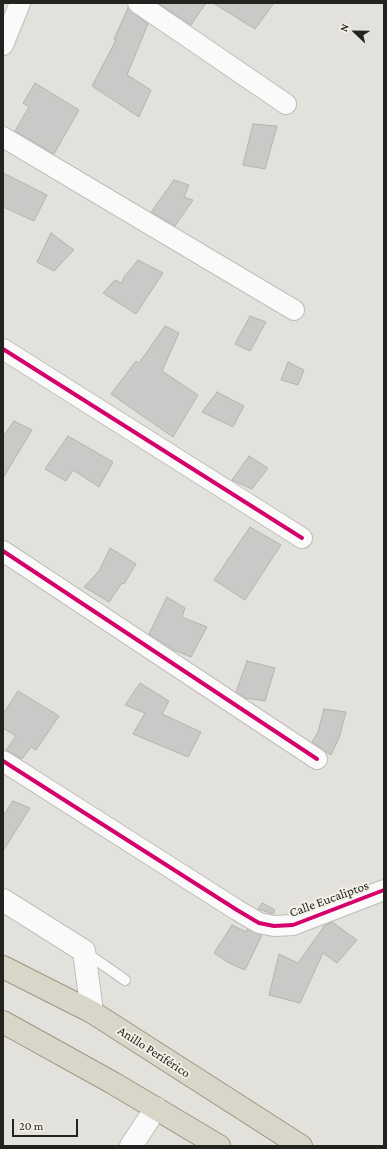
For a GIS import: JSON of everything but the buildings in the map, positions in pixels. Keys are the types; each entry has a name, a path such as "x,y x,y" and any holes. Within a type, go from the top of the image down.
{"highway":[{"name":"Anillo Periférico","path":"3,967 92,1012 301,1146"},
{"path":"3,1022 156,1108 219,1146"}],"street":[{"path":"3,45 20,3"},
{"path":"138,3 286,104"},
{"path":"3,137 294,310"},
{"path":"3,349 302,538"},
{"path":"3,552 317,759"},
{"name":"Calle Eucaliptos","path":"3,761 237,910 259,922 274,926 293,925 384,890"},
{"path":"3,900 84,951 92,1012"},
{"path":"131,1146 156,1108"}],"lane":[{"path":"84,951 125,980"}],"cycle path":[{"path":"3,349 302,538"},
{"path":"3,551 317,759"},
{"path":"3,761 259,923 274,926 293,925 384,890"}]}
